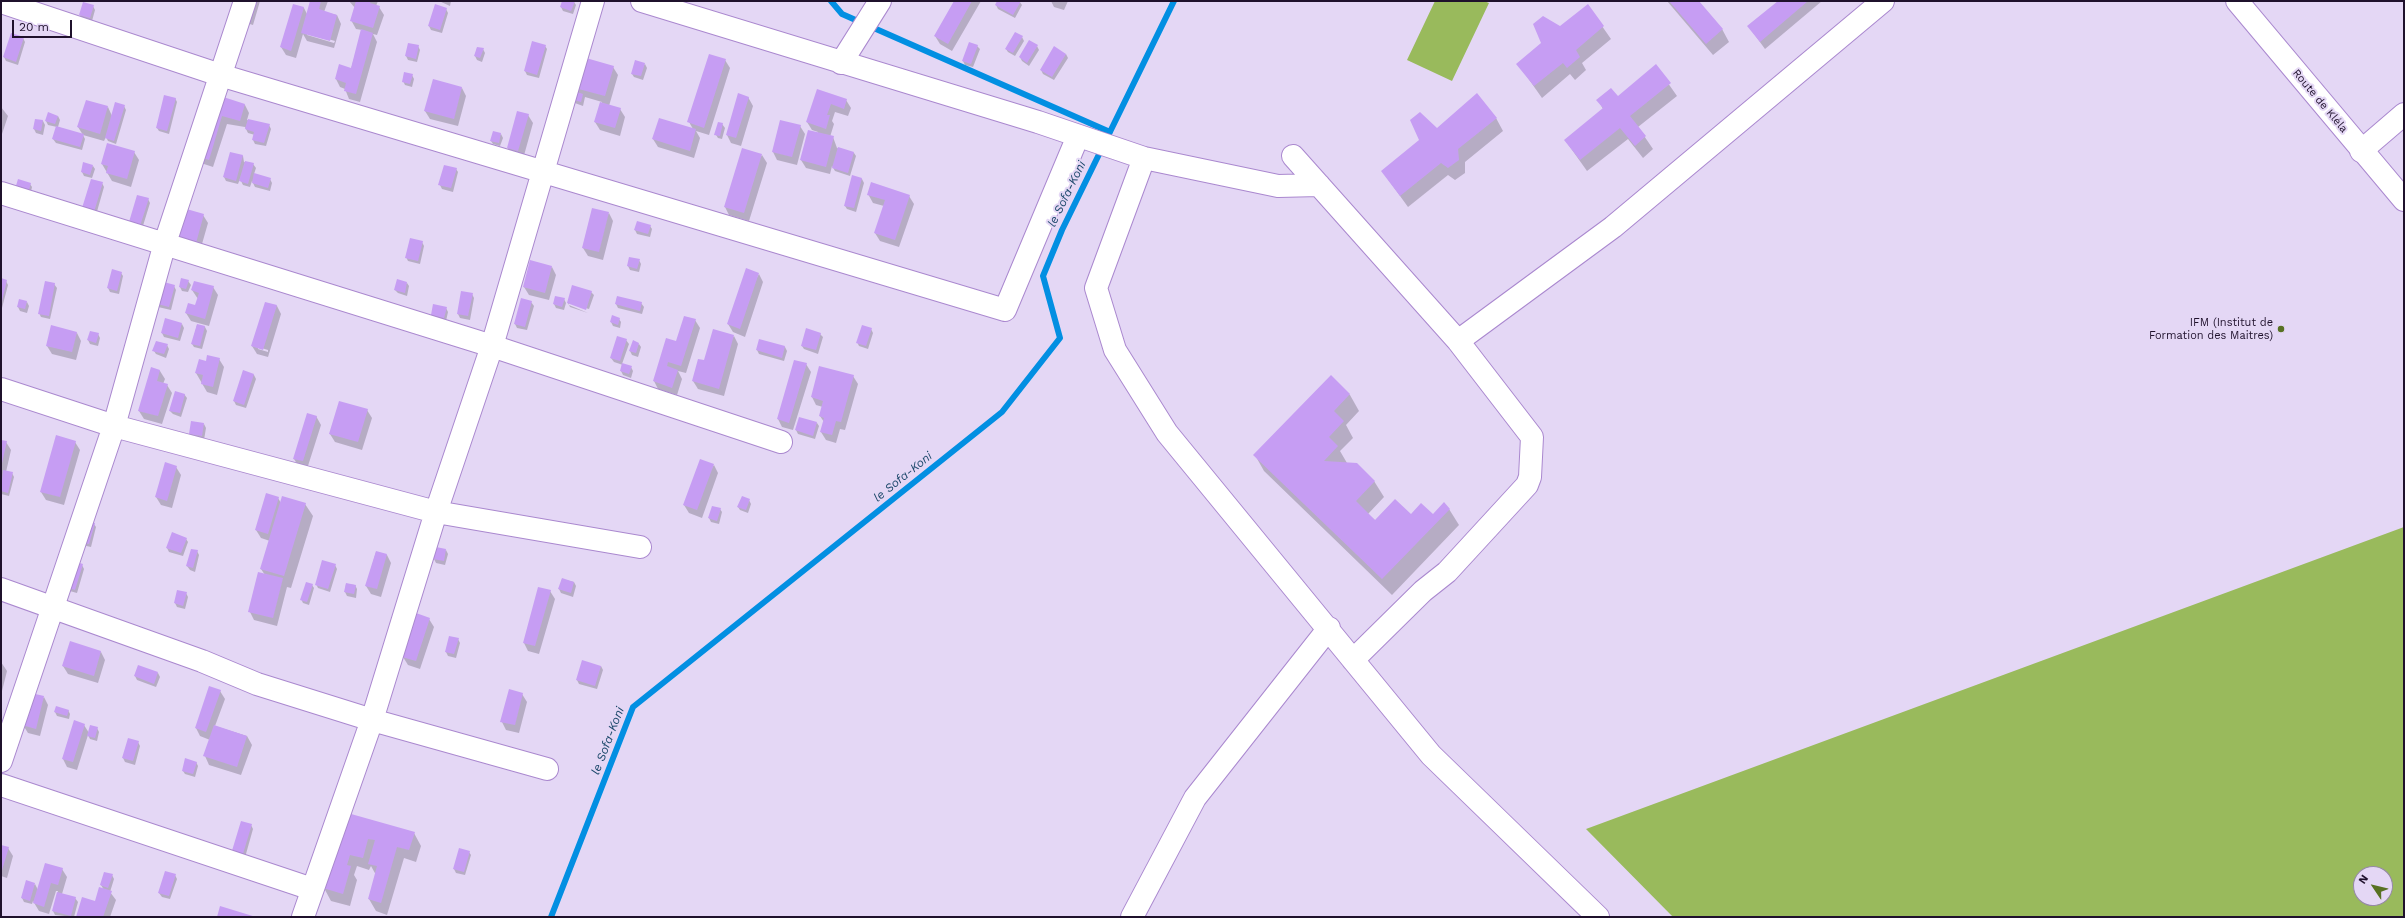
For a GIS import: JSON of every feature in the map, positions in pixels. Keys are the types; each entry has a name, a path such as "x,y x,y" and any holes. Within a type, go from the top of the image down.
{"street":[{"path":"1,761 54,608 114,426 165,243 245,1"},
{"path":"303,917 372,720 436,512 492,346 544,173 593,1"},
{"path":"642,1 1078,136 1144,158 1278,186 1319,185"},
{"path":"841,63 880,1"},
{"path":"1458,341 1613,227 1883,1"},
{"path":"1,2 220,75 1005,310 1078,136"},
{"name":"Route de Kléla","path":"2241,3 2404,200"},
{"path":"2362,151 2404,114"},
{"path":"1293,156 1458,341 1532,437 1530,477 1527,485 1447,572 1423,591 1353,660"},
{"path":"1144,158 1096,288 1114,350 1167,433 1329,628 1353,660 1431,755 1598,917"},
{"path":"1,193 492,346 781,442"},
{"path":"1,389 114,426 436,512 640,547"},
{"path":"1,589 202,661 257,684 372,720 546,769"},
{"path":"1132,917 1195,798 1329,628"},
{"path":"1,785 312,889"}],"green space":[{"path":"1435,1 1484,1 1489,3 1452,81 1407,60"},
{"path":"2404,527 2404,917 1673,917 1586,829"}],"building":[{"path":"310,1 321,1 319,9 337,15 330,41 301,33"},
{"path":"356,1 371,1 370,3 380,6 373,28 350,21"},
{"path":"562,1 575,1 571,11 560,7"},
{"path":"954,1 972,1 948,44 934,36"},
{"path":"997,1 1021,1 1013,15 995,5"},
{"path":"1669,1 1699,1 1723,29 1706,44"},
{"path":"1778,1 1808,1 1760,42 1747,26"},
{"path":"83,2 94,5 90,18 79,15"},
{"path":"293,4 304,7 291,51 280,47"},
{"path":"435,4 447,8 440,30 428,26"},
{"path":"1588,4 1604,26 1576,50 1580,57 1567,68 1563,63 1534,86 1516,64 1541,43 1533,24 1543,16 1560,26"},
{"path":"361,29 373,33 356,94 344,91 346,83 335,79 339,64 351,68"},
{"path":"1015,32 1023,36 1013,53 1005,49"},
{"path":"11,33 24,37 16,62 3,57"},
{"path":"1029,40 1038,45 1027,63 1019,57"},
{"path":"532,41 546,45 537,75 524,71"},
{"path":"969,42 978,45 971,64 962,61"},
{"path":"408,43 419,45 416,59 405,56"},
{"path":"1054,46 1066,54 1052,77 1040,70"},
{"path":"477,47 484,48 480,58 474,56"},
{"path":"709,54 726,59 704,128 687,122"},
{"path":"579,56 614,66 605,96 571,87"},
{"path":"635,60 645,63 641,76 631,74"},
{"path":"1656,64 1671,83 1630,116 1646,136 1635,146 1620,128 1580,160 1564,140 1603,108 1596,100 1611,88 1618,96"},
{"path":"404,72 413,74 410,84 402,82"},
{"path":"433,79 462,87 454,119 424,111"},
{"path":"817,89 847,99 844,109 831,104 827,115 830,115 826,129 806,122"},
{"path":"571,90 583,94 581,102 568,98"},
{"path":"738,93 749,97 736,138 726,135"},
{"path":"1477,93 1497,118 1458,149 1459,160 1448,168 1441,163 1400,196 1381,171 1419,140 1410,120 1420,112 1437,128"},
{"path":"214,94 245,104 240,121 222,116 209,160 195,155"},
{"path":"164,95 176,98 167,131 156,128"},
{"path":"86,100 108,106 100,134 77,127"},
{"path":"115,102 125,105 114,141 105,138"},
{"path":"600,102 621,108 615,128 594,122"},
{"path":"517,111 529,114 518,151 507,148"},
{"path":"48,112 58,116 55,124 45,121"},
{"path":"659,118 696,129 690,151 652,139"},
{"path":"35,119 43,120 41,131 33,129"},
{"path":"248,119 270,124 264,143 252,140 254,132 245,129"},
{"path":"780,120 801,125 792,157 772,152"},
{"path":"718,122 723,123 720,136 714,135"},
{"path":"56,126 84,134 80,147 52,139"},
{"path":"808,130 834,136 826,167 800,160"},
{"path":"493,131 501,133 499,143 490,141"},
{"path":"107,143 135,151 127,179 106,173 108,166 101,164"},
{"path":"838,147 854,152 848,173 832,168"},
{"path":"742,148 762,154 744,213 724,207"},
{"path":"230,152 243,155 236,181 223,177"},
{"path":"245,161 254,163 248,184 239,181"},
{"path":"83,162 93,165 90,175 81,172"},
{"path":"444,165 457,168 451,188 438,185"},
{"path":"254,173 271,178 268,188 252,183"},
{"path":"852,175 862,178 854,208 844,206"},
{"path":"18,179 31,183 28,193 15,189"},
{"path":"91,179 103,182 94,212 82,208"},
{"path":"871,182 910,195 895,240 874,233 885,200 867,195"},
{"path":"137,195 149,198 140,226 129,222"},
{"path":"183,208 204,214 196,243 174,237"},
{"path":"592,208 609,212 599,252 582,248"},
{"path":"637,221 651,225 648,234 634,230"},
{"path":"410,238 423,241 418,261 405,258"},
{"path":"629,257 640,259 637,269 627,266"},
{"path":"530,260 552,266 545,293 523,287"},
{"path":"746,268 759,273 740,329 727,324"},
{"path":"112,269 122,272 117,291 107,288"},
{"path":"1,278 7,280 2,301 1,301"},
{"path":"181,278 189,280 186,289 179,287"},
{"path":"397,279 407,282 405,293 394,290"},
{"path":"45,281 55,283 49,316 38,314"},
{"path":"160,281 175,285 169,307 154,303"},
{"path":"194,281 214,286 205,319 185,313 188,303 195,305 199,293 191,290"},
{"path":"572,285 592,291 586,310 567,303"},
{"path":"461,291 473,293 468,316 457,314"},
{"path":"555,296 565,298 562,307 553,304"},
{"path":"617,296 642,302 640,311 615,304"},
{"path":"521,298 532,301 525,327 514,324"},
{"path":"19,299 27,301 25,309 17,307"},
{"path":"265,302 277,305 263,350 251,346"},
{"path":"433,304 447,307 444,318 431,315"},
{"path":"612,315 620,318 618,325 610,322"},
{"path":"684,316 696,319 681,366 668,362 667,366 678,370 672,388 653,381 666,338 676,341"},
{"path":"165,318 182,323 178,338 161,333"},
{"path":"197,324 205,326 200,346 191,344"},
{"path":"51,325 77,332 72,352 46,346"},
{"path":"862,325 872,328 866,346 856,343"},
{"path":"806,328 821,333 816,350 801,346"},
{"path":"713,329 734,335 719,389 692,381 698,359 704,360"},
{"path":"90,331 99,333 96,343 87,340"},
{"path":"617,336 627,339 620,361 610,358"},
{"path":"759,339 785,346 782,358 756,350"},
{"path":"633,340 639,343 636,353 629,351"},
{"path":"156,341 168,344 164,354 152,351"},
{"path":"207,355 220,358 213,387 201,384 203,375 195,373 199,359 206,361"},
{"path":"794,360 807,363 789,423 777,419"},
{"path":"622,363 632,366 629,374 620,371"},
{"path":"819,366 854,375 841,422 836,421 832,435 820,432 824,418 819,416 823,401 811,397"},
{"path":"151,367 160,370 157,381 168,384 158,416 138,411"},
{"path":"243,370 254,374 244,405 233,401"},
{"path":"1331,375 1350,394 1334,411 1344,421 1329,437 1338,446 1324,461 1357,463 1375,481 1356,501 1375,520 1395,499 1411,514 1421,503 1433,514 1444,502 1450,509 1382,579 1253,455"},
{"path":"175,391 185,394 180,413 169,411"},
{"path":"339,401 368,409 358,442 329,434"},
{"path":"307,413 317,416 303,461 293,459"},
{"path":"799,417 817,422 813,436 795,430"},
{"path":"191,421 204,423 202,436 189,434"},
{"path":"56,435 76,441 60,497 40,492"},
{"path":"1,440 7,441 2,463 1,463"},
{"path":"700,459 714,464 697,510 683,505"},
{"path":"165,462 177,466 167,501 155,497"},
{"path":"3,470 13,472 8,493 1,491"},
{"path":"266,493 279,497 268,534 255,530"},
{"path":"282,496 306,503 284,576 260,569"},
{"path":"742,496 750,499 746,510 737,507"},
{"path":"712,506 721,508 717,521 708,518"},
{"path":"85,520 95,523 89,544 78,541"},
{"path":"172,532 187,538 181,553 166,548"},
{"path":"436,547 446,549 444,561 433,559"},
{"path":"191,549 198,550 193,568 186,566"},
{"path":"376,551 387,554 377,589 365,586"},
{"path":"70,560 83,564 75,590 63,586"},
{"path":"322,560 336,564 328,589 315,585"},
{"path":"258,572 283,578 273,618 248,612"},
{"path":"562,578 574,582 571,593 558,589"},
{"path":"306,582 313,584 307,602 300,600"},
{"path":"346,583 356,585 354,594 344,592"},
{"path":"538,587 551,590 535,646 523,643"},
{"path":"177,590 187,592 183,606 174,603"},
{"path":"416,613 430,618 416,661 402,657"},
{"path":"449,636 459,638 454,654 445,652"},
{"path":"70,641 101,651 94,676 62,666"},
{"path":"582,660 601,666 595,686 576,680"},
{"path":"138,665 158,672 154,684 134,676"},
{"path":"209,686 221,690 206,732 195,728"},
{"path":"509,689 523,693 515,725 500,722"},
{"path":"31,693 44,696 36,729 22,725"},
{"path":"56,706 69,710 67,716 54,712"},
{"path":"74,720 85,724 73,762 62,759"},
{"path":"90,725 98,727 95,738 87,736"},
{"path":"214,725 247,736 237,767 203,756"},
{"path":"128,738 139,741 133,761 122,758"},
{"path":"185,758 197,762 193,774 182,771"},
{"path":"344,812 415,832 409,850 397,847 381,903 368,899 377,866 368,864 375,840 368,839 363,858 350,855 347,865 351,866 343,894 323,888"},
{"path":"241,821 252,824 242,857 231,854"},
{"path":"1,845 9,847 2,870 1,870"},
{"path":"459,848 470,851 464,872 453,869"},
{"path":"45,863 63,868 58,885 51,883 44,907 33,903"},
{"path":"165,871 176,874 169,896 158,893"},
{"path":"104,872 113,874 108,888 100,885"},
{"path":"26,880 35,883 30,901 21,898"},
{"path":"99,887 112,891 103,917 76,917 82,897 95,901"},
{"path":"57,892 76,897 71,916 52,911"},
{"path":"220,906 256,917 217,917"}],"waterway":[{"path":"831,1 842,14 1110,132"},
{"name":"le Sofa-Koni","path":"551,917 633,707 1002,412 1060,338 1043,276 1062,230 1174,1"}],"place":[{"name":"IFM (Institut de Formation des Maitres)","path":"2281,329"}]}
